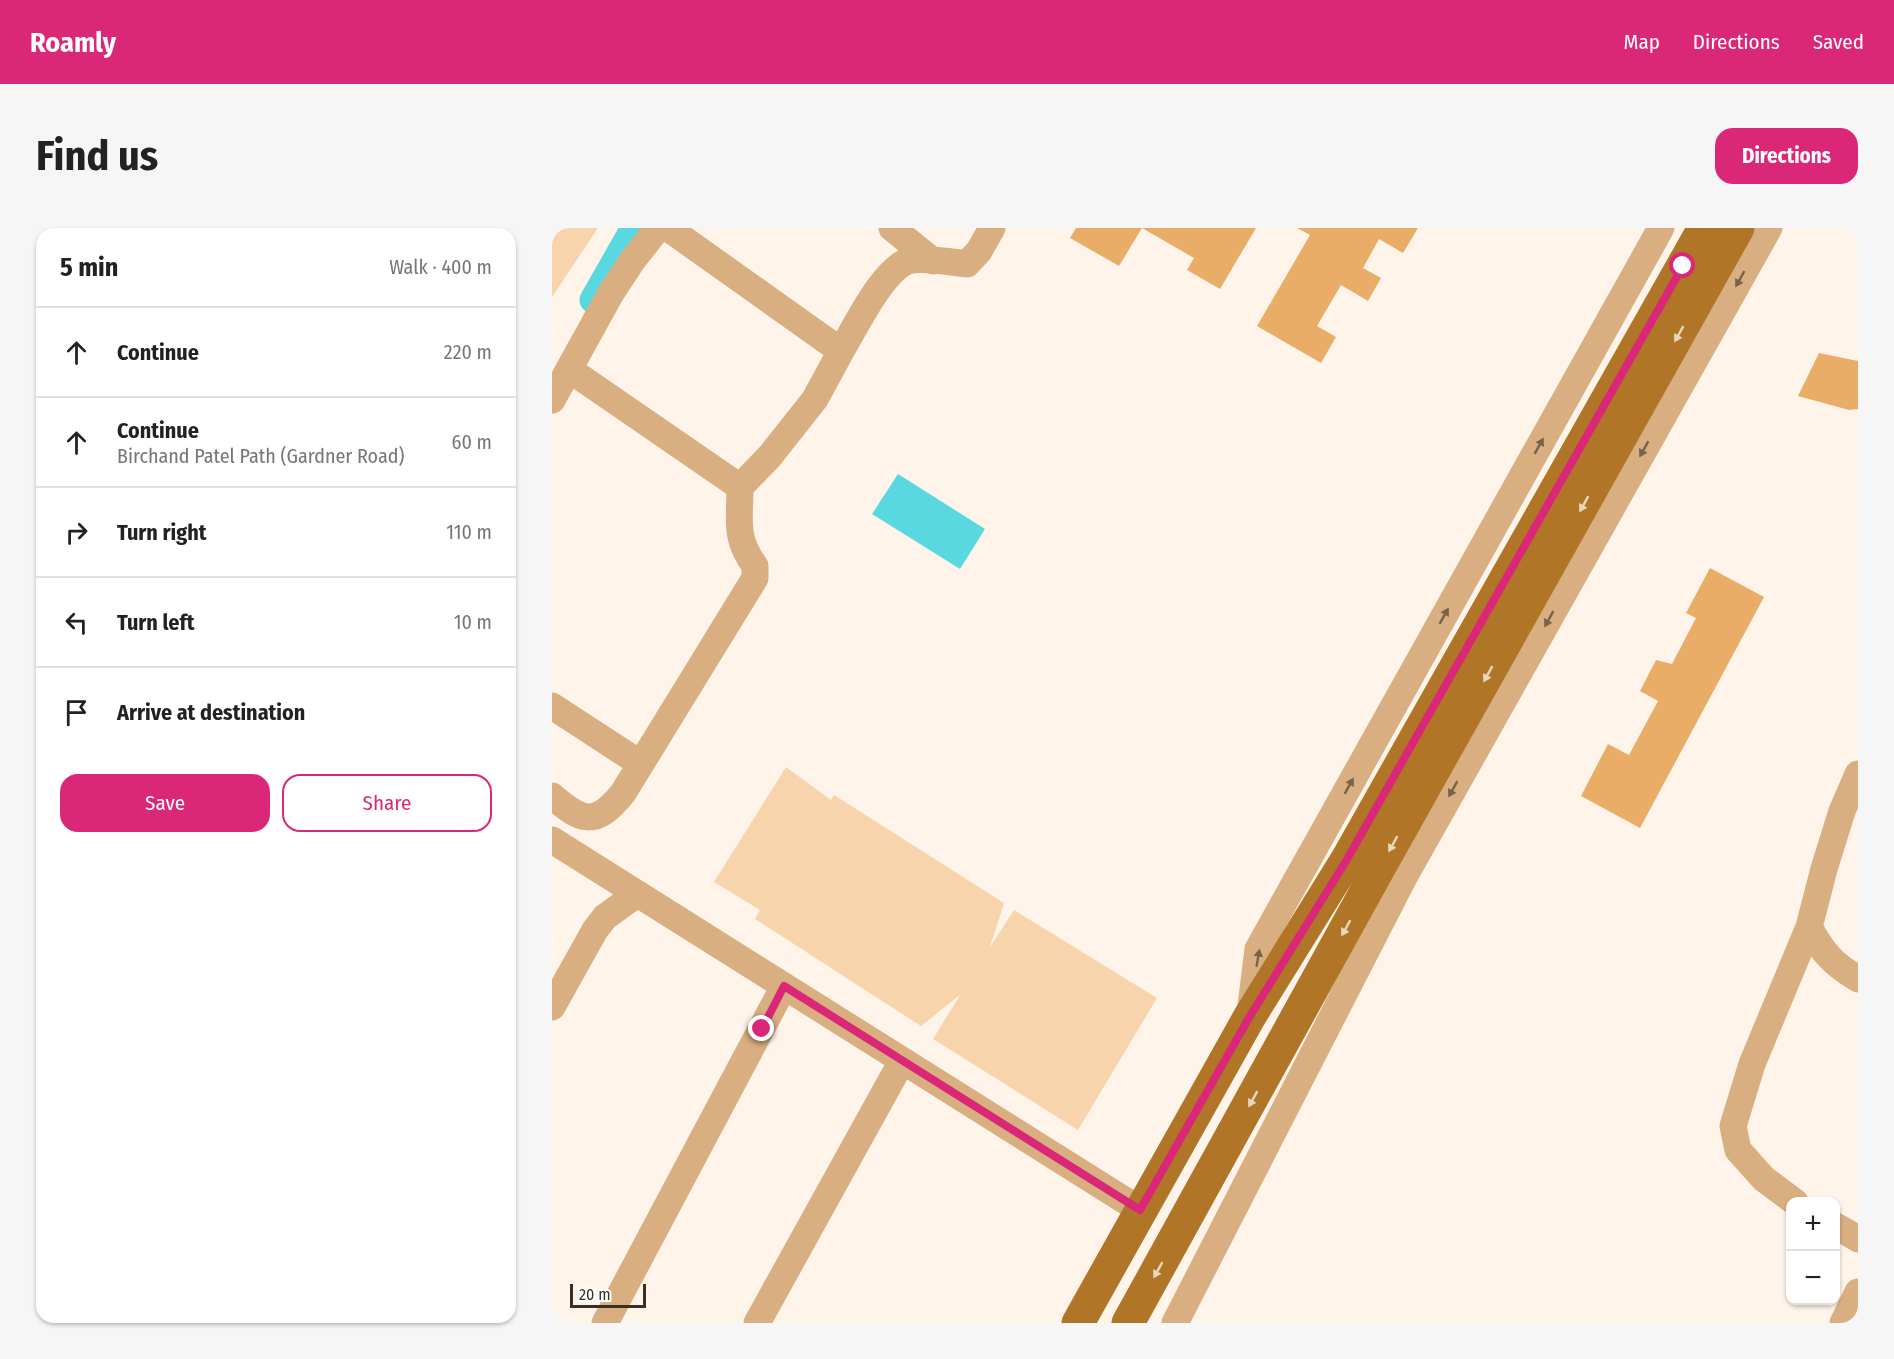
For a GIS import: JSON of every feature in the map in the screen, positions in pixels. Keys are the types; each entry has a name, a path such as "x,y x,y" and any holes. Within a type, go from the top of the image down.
{"main road":[{"path":"1078,1323 1250,1016 1346,861 1704,228"},
{"path":"1128,1323 1374,877 1738,228"}],"street":[{"path":"552,400 611,294 632,261 658,228"},
{"path":"668,228 841,351"},
{"path":"892,228 933,261"},
{"path":"552,796 578,816 597,817 612,807 623,793 755,578 756,566 739,536 740,486 770,456 815,399 841,351 894,268 911,260 967,264 980,251 992,228"},
{"path":"1250,1016 1258,949 1661,228"},
{"path":"1175,1323 1403,879 1768,228"},
{"path":"570,370 740,486"},
{"path":"552,706 641,764"},
{"path":"1788,1197 1764,1179 1738,1150 1733,1126 1752,1064 1809,927 1839,820 1858,774"},
{"path":"552,840 1140,1210"},
{"path":"552,1007 595,930 605,917 637,894"},
{"path":"1809,927 1822,950 1838,967 1858,979"},
{"path":"604,1323 784,986"},
{"path":"757,1323 902,1061"},
{"path":"1840,1228 1858,1239"},
{"path":"1843,1323 1858,1292"}],"shaded area":[{"path":"552,228 598,228 552,297"},
{"path":"786,767 831,800 834,795 1004,903 990,947 1014,910 1157,998 1078,1130 933,1039 960,995 921,1026 755,919 760,910 714,882"}],"water":[{"path":"898,474 985,529 960,569 872,514"}],"building":[{"path":"1076,228 1142,228 1119,266 1070,238"},
{"path":"1142,228 1256,228 1220,289 1187,270 1194,258"},
{"path":"1297,228 1418,228 1403,253 1379,239 1363,268 1381,278 1368,301 1341,285 1317,326 1336,337 1321,363 1257,326 1310,235"},
{"path":"1819,353 1858,361 1858,409 1849,410 1798,396"},
{"path":"1710,568 1764,597 1640,828 1581,796 1608,744 1629,755 1658,701 1640,691 1656,660 1672,664 1696,618 1686,613"}],"waterway":[{"path":"593,300 634,228"}],"route":[{"path":"762,1029 784,986 1140,1210 1250,1016 1346,861 1683,266"}]}
